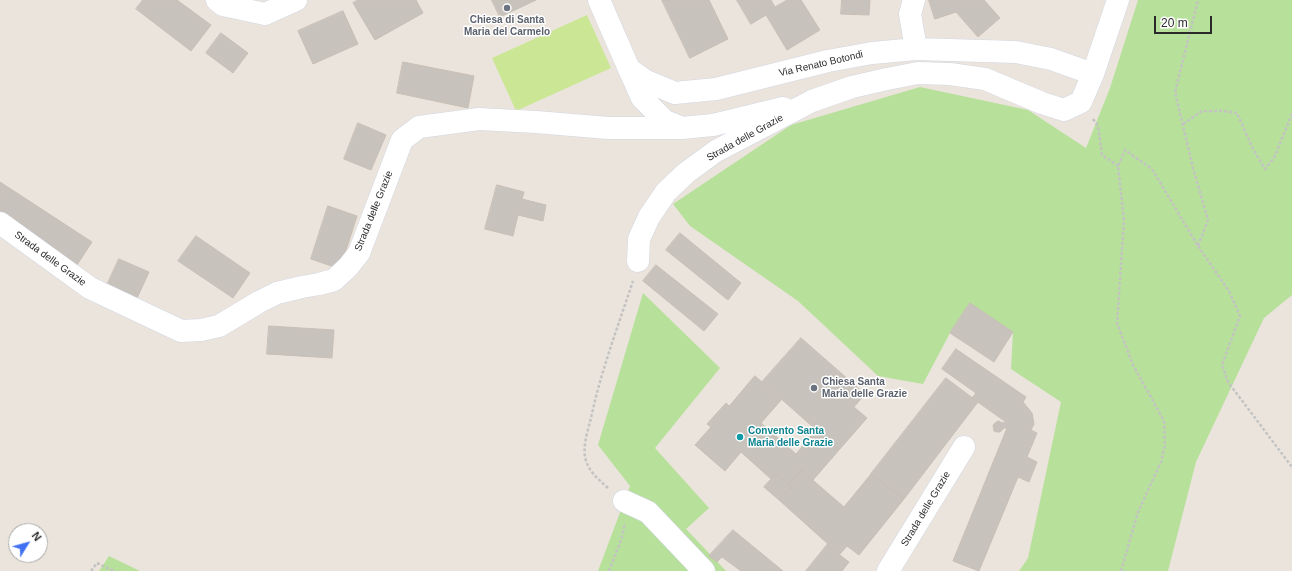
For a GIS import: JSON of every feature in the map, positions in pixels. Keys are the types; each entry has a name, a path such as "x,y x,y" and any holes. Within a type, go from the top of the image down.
{"street":[{"path":"217,0 223,5 265,14 296,0"},
{"path":"599,0 629,69"},
{"path":"914,0 910,14 916,49"},
{"path":"1081,102 1093,74 1118,0"},
{"name":"Via Renato Botondi","path":"629,69 646,81 675,93 716,89 828,61 872,53 916,49 1016,52 1051,59 1093,74"},
{"name":"Strada delle Grazie","path":"629,69 642,98 665,121 682,128"},
{"name":"Strada delle Grazie","path":"0,223 90,288 181,331 201,330 219,326 277,293 334,280 348,267 358,253 402,140 419,127 479,119 608,128 682,128 713,126 812,101 852,87 918,73 950,74 986,79 1042,103 1064,110 1081,102"},
{"name":"Strada delle Grazie","path":"638,261 640,239 649,217 666,192 686,172 716,151 812,101"},
{"name":"Strada delle Grazie","path":"888,571 964,447"},
{"path":"624,501 648,512 704,571"}],"path":[{"path":"1198,0 1175,92 1194,172 1208,220 1198,246"},
{"path":"1081,102 1098,126 1102,155 1118,166"},
{"path":"1183,124 1202,112 1237,113 1253,149 1265,169 1274,158 1292,114"},
{"path":"1121,571 1138,512 1161,462 1166,445 1164,421 1132,365 1117,323 1124,222 1118,166 1125,150 1152,169 1198,246 1229,291 1240,316 1222,365 1228,382 1292,467"},
{"path":"609,571 621,540 627,512 624,501 591,472 585,457 585,441 610,348 633,281 638,261"},
{"path":"91,571 97,563 114,571"}],"green space":[{"path":"1138,0 1292,0 1292,295 1264,318 1196,462 1168,571 1019,571 1028,558 1061,402 1011,369 1013,332 970,304 950,333 923,384 878,376 798,301 690,226 673,204 791,125 920,87 1028,110 1086,148 1110,88"},
{"path":"587,15 611,68 516,111 492,58"},
{"path":"643,293 720,368 655,448 709,508 686,529 726,571 598,571 630,486 598,445"},
{"path":"109,556 140,571 99,571"}],"building":[{"path":"143,0 177,0 211,25 191,51 136,9"},
{"path":"358,0 416,0 423,13 375,40 353,3"},
{"name":"Chiesa di Santa Maria del Carmelo","path":"492,0 536,0 500,17"},
{"path":"662,0 709,0 728,39 690,58"},
{"path":"737,0 771,0 775,7 787,0 801,0 820,30 787,50 766,15 751,24"},
{"path":"842,0 870,0 869,15 841,14"},
{"path":"929,0 984,0 1000,18 978,37 956,12 935,19"},
{"path":"343,11 358,44 313,64 298,31"},
{"path":"221,33 248,53 233,73 206,53"},
{"path":"403,62 474,76 468,108 397,93"},
{"path":"358,123 386,135 371,170 344,159"},
{"path":"0,182 92,242 77,265 0,214"},
{"path":"497,185 524,192 522,199 546,205 543,221 518,215 513,236 485,229"},
{"path":"328,206 357,216 340,269 311,259"},
{"path":"680,233 741,283 728,300 666,250"},
{"path":"196,236 250,273 233,298 178,261"},
{"path":"119,259 149,272 133,307 103,294"},
{"path":"656,265 718,314 704,331 643,281"},
{"path":"970,303 1013,332 994,362 950,333"},
{"path":"269,326 334,330 332,358 267,354"},
{"name":"Chiesa Santa Maria delle Grazie","path":"801,338 865,394 854,407 867,418 839,450 762,382"},
{"path":"956,349 1026,397 1023,402 1032,413 1034,424 1031,430 1037,433 1027,457 1037,462 1029,482 1018,477 979,571 953,561 1007,428 1004,428 1000,432 994,431 993,425 995,423 998,421 1003,423 1006,422 972,398 976,393 942,369"},
{"name":"Convento Santa Maria delle Grazie","path":"755,376 782,399 761,423 796,454 816,430 839,450 813,480 801,470 789,485 776,474 771,479 741,452 725,471 695,445 711,427 707,424 726,403 729,406"},
{"path":"946,378 978,402 904,499 871,474"},
{"path":"801,470 844,507 871,474 904,499 859,555 847,546 840,554 827,545 828,544 779,500 791,487 789,485"},
{"path":"776,474 791,487 779,500 764,487"},
{"path":"733,530 783,571 741,571 722,557 717,562 709,556"},
{"path":"827,545 849,562 842,571 806,571"}],"place":[{"name":"Chiesa di Santa Maria del Carmelo","path":"507,8"},
{"name":"Chiesa Santa Maria delle Grazie","path":"814,388"},
{"name":"Convento Santa Maria delle Grazie","path":"740,437"}]}
